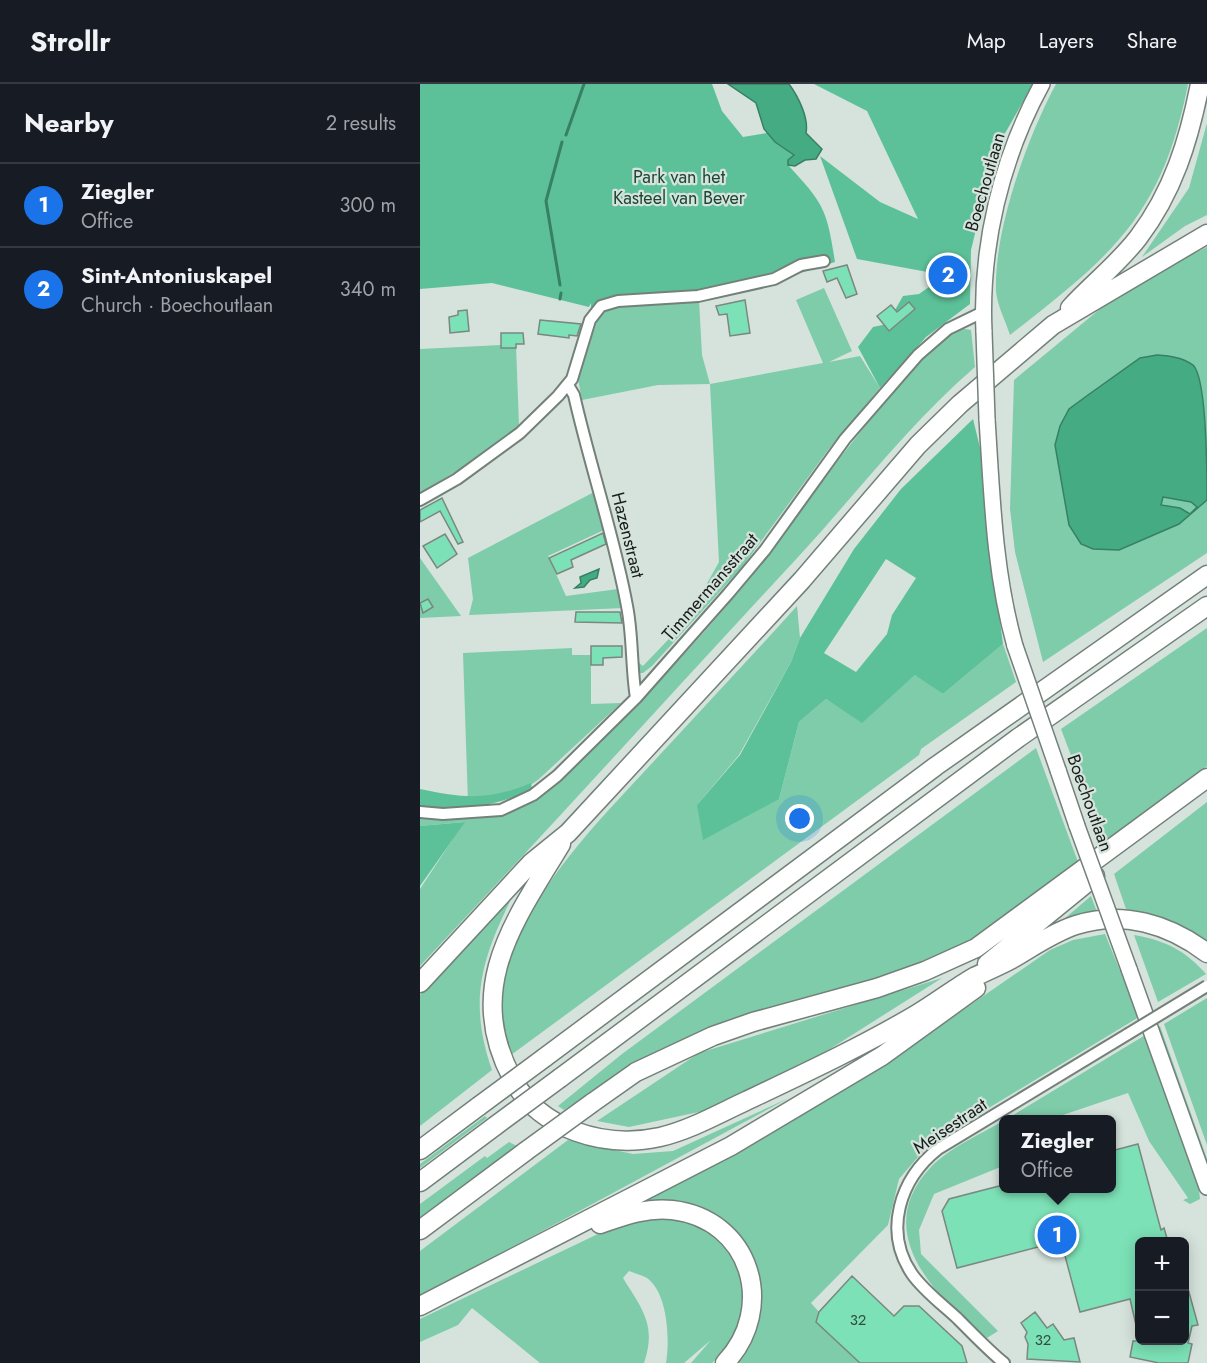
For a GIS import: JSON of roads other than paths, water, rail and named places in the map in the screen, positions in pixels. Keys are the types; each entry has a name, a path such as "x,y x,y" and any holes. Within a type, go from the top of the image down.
{"highway":[{"path":"420,983 531,863 568,833 802,580 918,445 1017,353 1053,325 1120,259 1138,238 1163,200 1179,165 1200,84"},
{"path":"1053,325 1207,234"},
{"path":"420,1150 945,759 1207,574"},
{"path":"420,1182 1009,745 1207,606"},
{"path":"973,978 998,953 1189,801 1207,780"},
{"path":"420,1230 636,1072 713,1036 753,1022 877,988 925,971 976,948 1207,780"},
{"path":"568,833 513,924 501,950 494,976 493,1026 500,1055 522,1098 548,1118 576,1132 628,1141 681,1131 775,1087 916,1015 973,978 1056,933 1078,925 1113,919 1143,922 1163,927 1191,940 1207,953"},
{"path":"420,1306 731,1146 882,1056 954,1006 1013,958"},
{"path":"501,1265 598,1224 641,1211 672,1209 700,1216 729,1237 744,1261 751,1280 752,1307 747,1331 725,1363"}],"main road":[{"name":"Boechoutlaan","path":"1042,84 1014,148 997,200 988,242 983,312 987,419 994,529 1002,587 1015,646 1207,1187"}],"street":[{"path":"420,500 449,484 520,433 568,385 590,320 605,304 698,296 774,279 801,265 824,261"},
{"name":"Timmermansstraat","path":"420,812 468,813 501,810 533,795 565,769 636,698 765,550 845,439 918,355 948,329 983,312"},
{"name":"Hazenstraat","path":"568,385 574,395 623,586 629,621 631,669 636,698"},
{"name":"Meisestraat","path":"1004,1363 912,1274 898,1240 898,1210 904,1190 916,1169 938,1149 1207,986"}],"waterway":[{"path":"566,135 584,84"},
{"path":"560,285 546,201 562,142"},
{"path":"560,299 561,293"}],"place":[{"name":"Sint-Antoniuskapel","path":"948,275"},
{"name":"Ziegler","path":"1057,1235"}],"park label":[{"name":"Park van het Kasteel van Bever","path":"679,187"}]}
